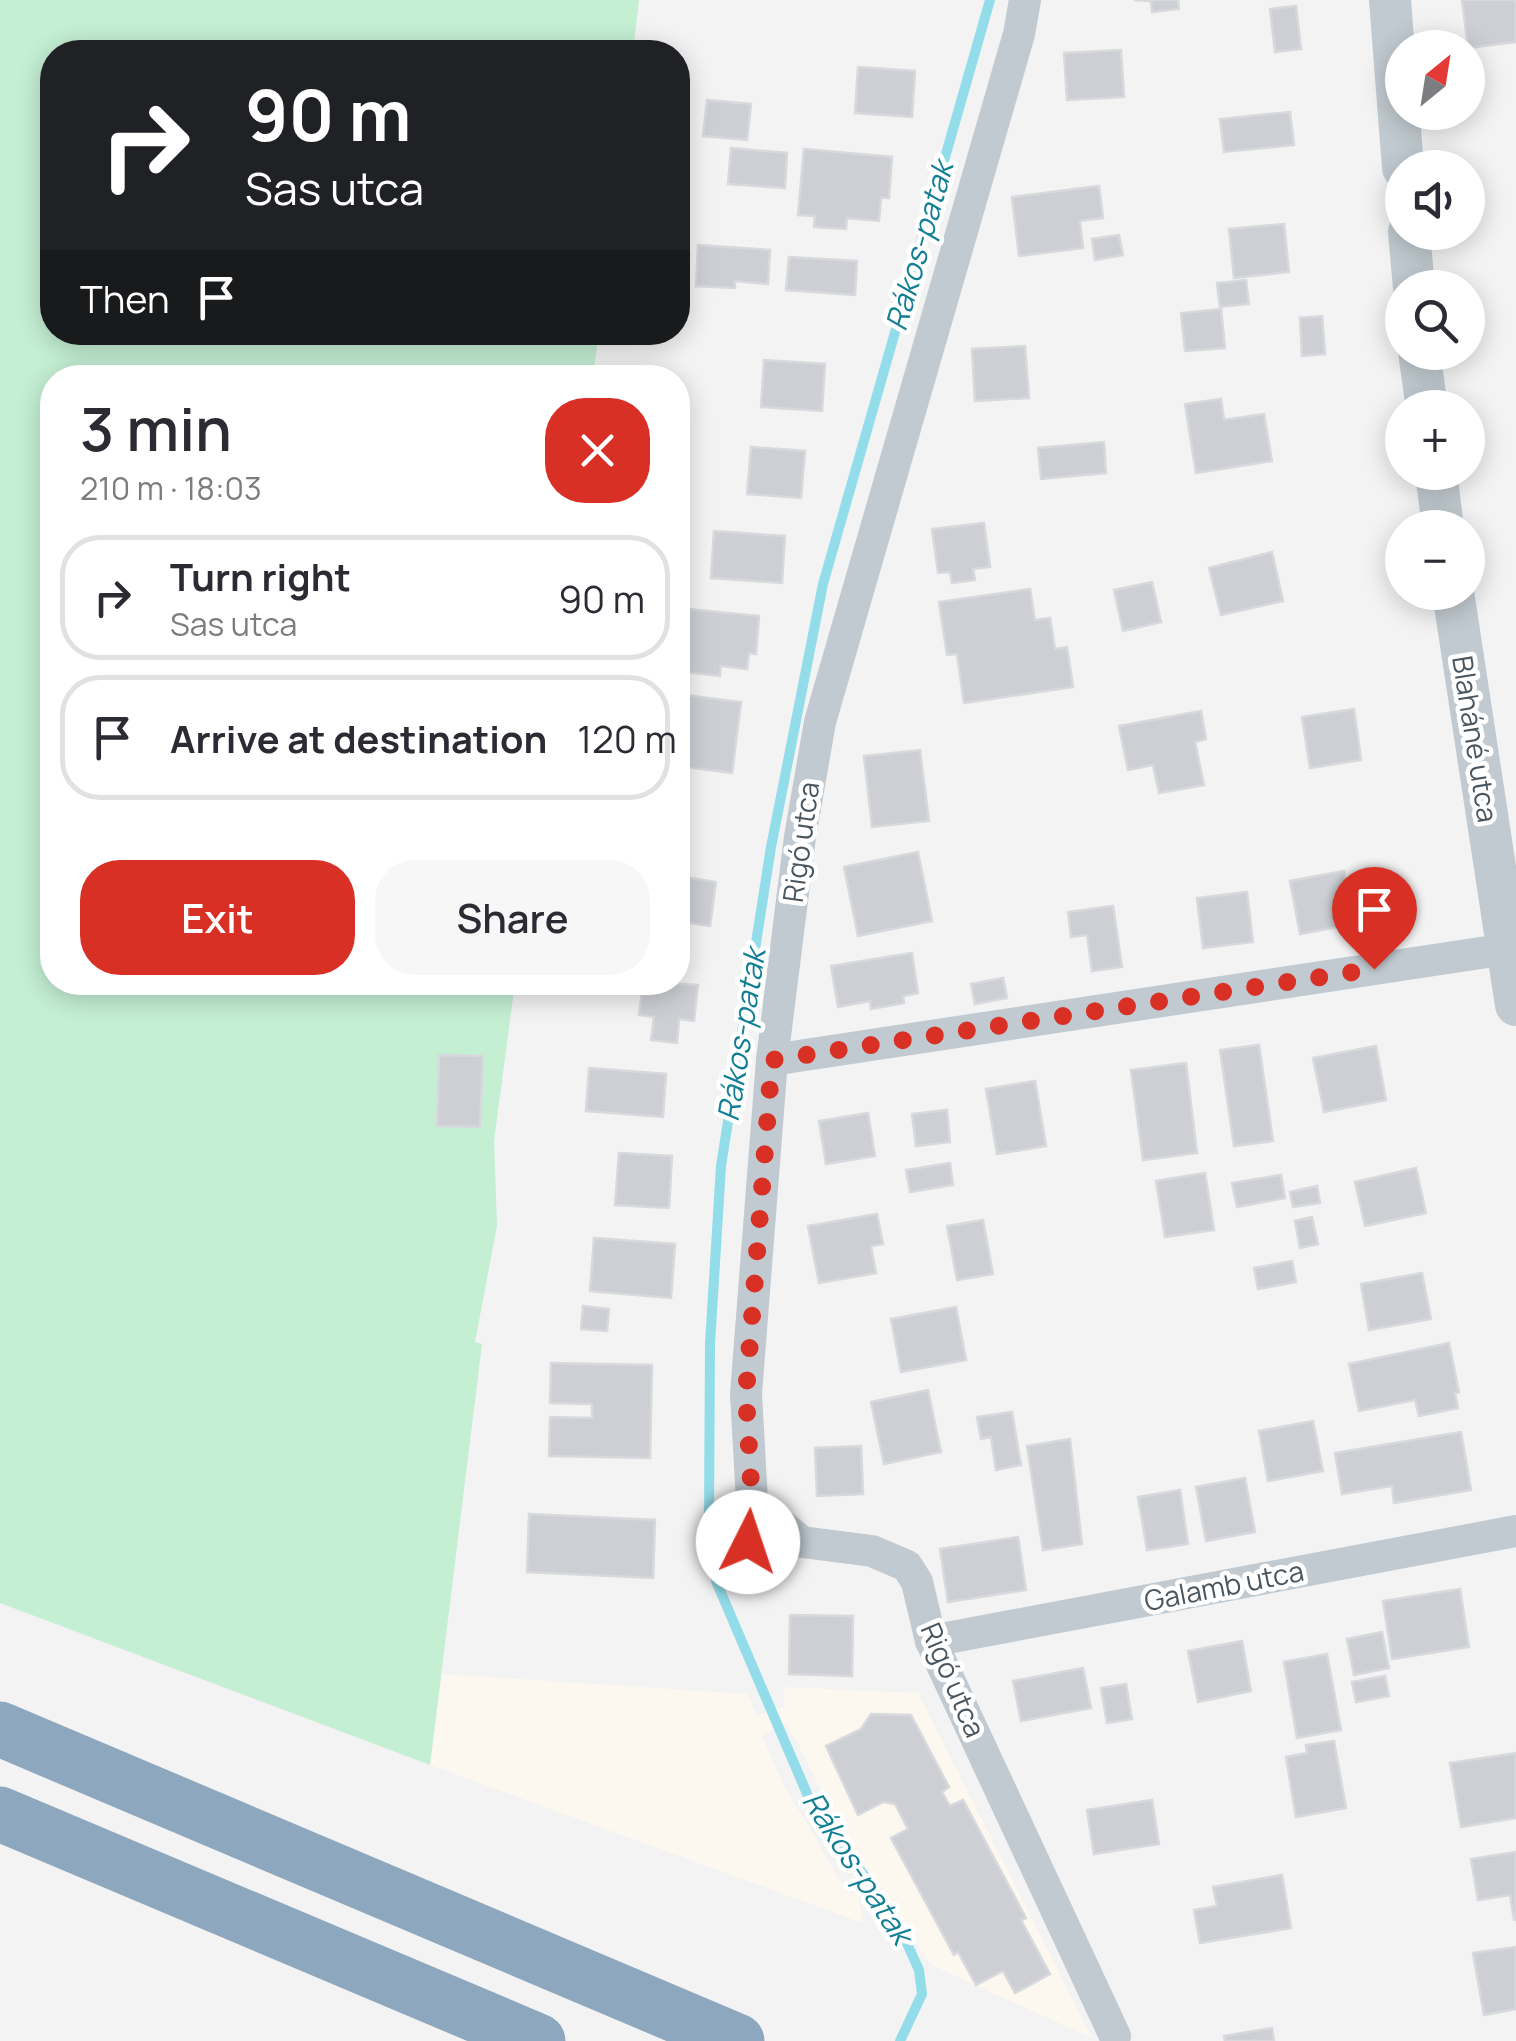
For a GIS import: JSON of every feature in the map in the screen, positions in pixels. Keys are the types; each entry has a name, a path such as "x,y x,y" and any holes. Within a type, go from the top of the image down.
{"highway":[{"path":"0,1730 737,2041"},
{"path":"0,1814 538,2041"}],"street":[{"name":"Rigó utca","path":"1025,0 1019,34 820,722 800,837 772,1060 746,1394 752,1501 802,1542 872,1551 907,1566 916,1582 931,1641 1116,2036"},
{"path":"1390,0 1402,150"},
{"name":"Blaháné utca","path":"1455,610 1516,1005"},
{"path":"772,1060 1507,948"},
{"name":"Galamb utca","path":"931,1641 1516,1531"}],"shaded area":[{"path":"442,1674 748,1694 757,1716 785,1706 783,1687 918,1693 1092,2038 931,1965 839,1826 787,1723 762,1736 783,1783 847,1893 858,1893 863,1923 430,1765"}],"green space":[{"path":"0,0 639,0 634,40 40,40 40,345 597,345 595,365 40,365 40,995 513,995 494,1141 497,1226 475,1342 482,1344 430,1765 0,1603"}],"building":[{"path":"1134,0 1178,0 1179,9 1152,12 1151,1"},
{"path":"1462,0 1516,0 1516,42 1485,46 1485,30 1466,30"},
{"path":"1296,6 1301,49 1275,52 1270,9"},
{"path":"1121,50 1124,97 1067,100 1064,53"},
{"path":"858,67 915,71 912,117 855,113"},
{"path":"707,100 751,104 747,140 703,136"},
{"path":"1290,112 1294,145 1224,152 1220,119"},
{"path":"731,148 787,153 785,188 728,184"},
{"path":"804,149 892,157 889,198 881,198 879,221 847,218 846,229 814,227 815,216 798,215"},
{"path":"1099,186 1103,218 1080,221 1083,248 1019,256 1012,197"},
{"path":"1284,224 1289,272 1234,278 1229,229"},
{"path":"1119,235 1123,255 1095,260 1092,239"},
{"path":"698,245 770,250 768,284 735,281 735,288 696,286"},
{"path":"789,257 857,261 855,295 786,290"},
{"path":"1246,280 1249,304 1220,307 1217,283"},
{"path":"1221,309 1225,348 1185,351 1181,313"},
{"path":"1322,316 1325,354 1302,356 1300,318"},
{"path":"1025,346 1029,398 975,401 972,349"},
{"path":"764,360 825,364 822,411 761,407"},
{"path":"1221,399 1224,420 1264,414 1272,461 1196,473 1185,404"},
{"path":"1104,442 1106,473 1041,479 1038,448"},
{"path":"751,447 805,451 801,498 747,494"},
{"path":"984,523 990,567 973,569 975,580 952,583 950,572 938,573 932,529"},
{"path":"714,531 785,536 782,583 711,578"},
{"path":"1272,552 1283,601 1221,615 1209,568"},
{"path":"1152,582 1161,622 1123,631 1114,590"},
{"path":"1030,589 1035,620 1050,618 1055,649 1067,647 1073,687 964,703 957,654 947,655 939,602"},
{"path":"690,609 759,616 756,654 749,653 747,669 721,666 720,676 690,672"},
{"path":"690,696 741,702 732,773 690,768"},
{"path":"1354,709 1361,760 1310,768 1302,717"},
{"path":"1201,711 1206,739 1195,742 1204,785 1159,793 1153,765 1128,770 1119,726"},
{"path":"920,750 929,821 872,827 864,756"},
{"path":"918,852 932,921 858,936 844,867"},
{"path":"1344,871 1354,924 1300,934 1290,881"},
{"path":"690,878 716,882 710,926 690,923"},
{"path":"1247,892 1253,942 1203,948 1197,898"},
{"path":"1113,906 1122,967 1092,971 1087,935 1071,937 1068,912"},
{"path":"912,953 918,993 903,996 904,1003 871,1009 870,1001 838,1007 831,966"},
{"path":"1003,978 1007,998 975,1004 971,984"},
{"path":"690,985 698,985 694,1021 679,1019 677,1043 651,1040 654,1017 639,1015 641,995 690,995"},
{"path":"1259,1045 1273,1141 1234,1146 1220,1050"},
{"path":"1376,1046 1386,1100 1324,1112 1313,1058"},
{"path":"439,1055 483,1056 480,1127 437,1126"},
{"path":"1186,1063 1197,1153 1143,1160 1131,1070"},
{"path":"589,1068 666,1074 663,1117 586,1111"},
{"path":"1035,1081 1046,1146 997,1154 986,1089"},
{"path":"947,1110 950,1142 916,1146 912,1114"},
{"path":"868,1113 875,1156 826,1164 819,1121"},
{"path":"619,1153 672,1156 669,1208 615,1205"},
{"path":"950,1163 953,1185 910,1192 906,1170"},
{"path":"1416,1168 1426,1213 1365,1226 1355,1182"},
{"path":"1205,1173 1214,1230 1165,1237 1156,1181"},
{"path":"1281,1175 1285,1198 1237,1207 1232,1183"},
{"path":"1317,1186 1320,1203 1293,1207 1290,1192"},
{"path":"877,1214 883,1244 871,1246 876,1273 819,1283 808,1226"},
{"path":"1312,1217 1318,1244 1300,1248 1295,1221"},
{"path":"983,1220 993,1274 957,1280 947,1226"},
{"path":"594,1238 675,1244 671,1298 590,1291"},
{"path":"1292,1261 1296,1282 1258,1289 1254,1268"},
{"path":"1422,1273 1431,1319 1369,1330 1361,1284"},
{"path":"583,1306 609,1309 607,1331 581,1329"},
{"path":"956,1307 966,1360 901,1372 891,1319"},
{"path":"1449,1343 1459,1392 1455,1393 1458,1408 1419,1416 1415,1400 1359,1411 1349,1364"},
{"path":"551,1363 652,1365 650,1458 549,1456 550,1417 592,1418 592,1404 550,1403"},
{"path":"928,1390 941,1452 884,1464 871,1402"},
{"path":"1012,1412 1021,1465 996,1470 991,1437 981,1439 977,1417"},
{"path":"1313,1421 1323,1471 1268,1481 1259,1431"},
{"path":"1461,1432 1471,1490 1394,1503 1392,1486 1342,1494 1335,1453"},
{"path":"1070,1439 1082,1544 1043,1550 1027,1446"},
{"path":"861,1446 863,1494 817,1496 815,1448"},
{"path":"1245,1478 1255,1532 1206,1541 1196,1487"},
{"path":"1180,1490 1188,1544 1147,1550 1138,1497"},
{"path":"529,1514 655,1520 653,1578 527,1572"},
{"path":"1018,1537 1026,1590 948,1602 940,1549"},
{"path":"1460,1589 1469,1647 1392,1659 1383,1601"},
{"path":"790,1615 853,1616 852,1676 789,1674"},
{"path":"1382,1632 1389,1668 1354,1675 1347,1639"},
{"path":"1242,1641 1251,1691 1198,1702 1188,1651"},
{"path":"1327,1654 1341,1730 1297,1738 1284,1662"},
{"path":"1083,1668 1091,1708 1021,1721 1013,1681"},
{"path":"1385,1676 1389,1696 1356,1702 1352,1682"},
{"path":"1126,1684 1132,1719 1107,1723 1101,1688"},
{"path":"871,1714 911,1715 949,1787 942,1792 950,1806 963,1800 1026,1918 1021,1920 1050,1974 1015,1993 1003,1971 976,1985 958,1952 954,1955 891,1838 908,1829 895,1804 883,1802 858,1815 826,1746 861,1729"},
{"path":"1334,1741 1346,1808 1296,1817 1286,1757 1307,1753 1306,1745"},
{"path":"1516,1753 1516,1818 1461,1827 1450,1763"},
{"path":"1152,1800 1159,1844 1094,1854 1087,1810"},
{"path":"1516,1852 1514,1920 1510,1895 1478,1900 1471,1859"},
{"path":"1282,1875 1291,1928 1200,1943 1194,1910 1217,1906 1213,1887"},
{"path":"1516,1947 1516,2009 1484,2015 1473,1953"},
{"path":"1272,2028 1274,2041 1225,2041 1224,2036"}],"waterway":[{"name":"Rákos-patak","path":"900,2041 922,1994 919,1970 896,1919 811,1803 716,1581 709,1518 710,1344 721,1166 771,847 823,584 990,0"}],"route":[{"path":"748,1542 752,1501 746,1394 772,1060 1374,969"}]}
